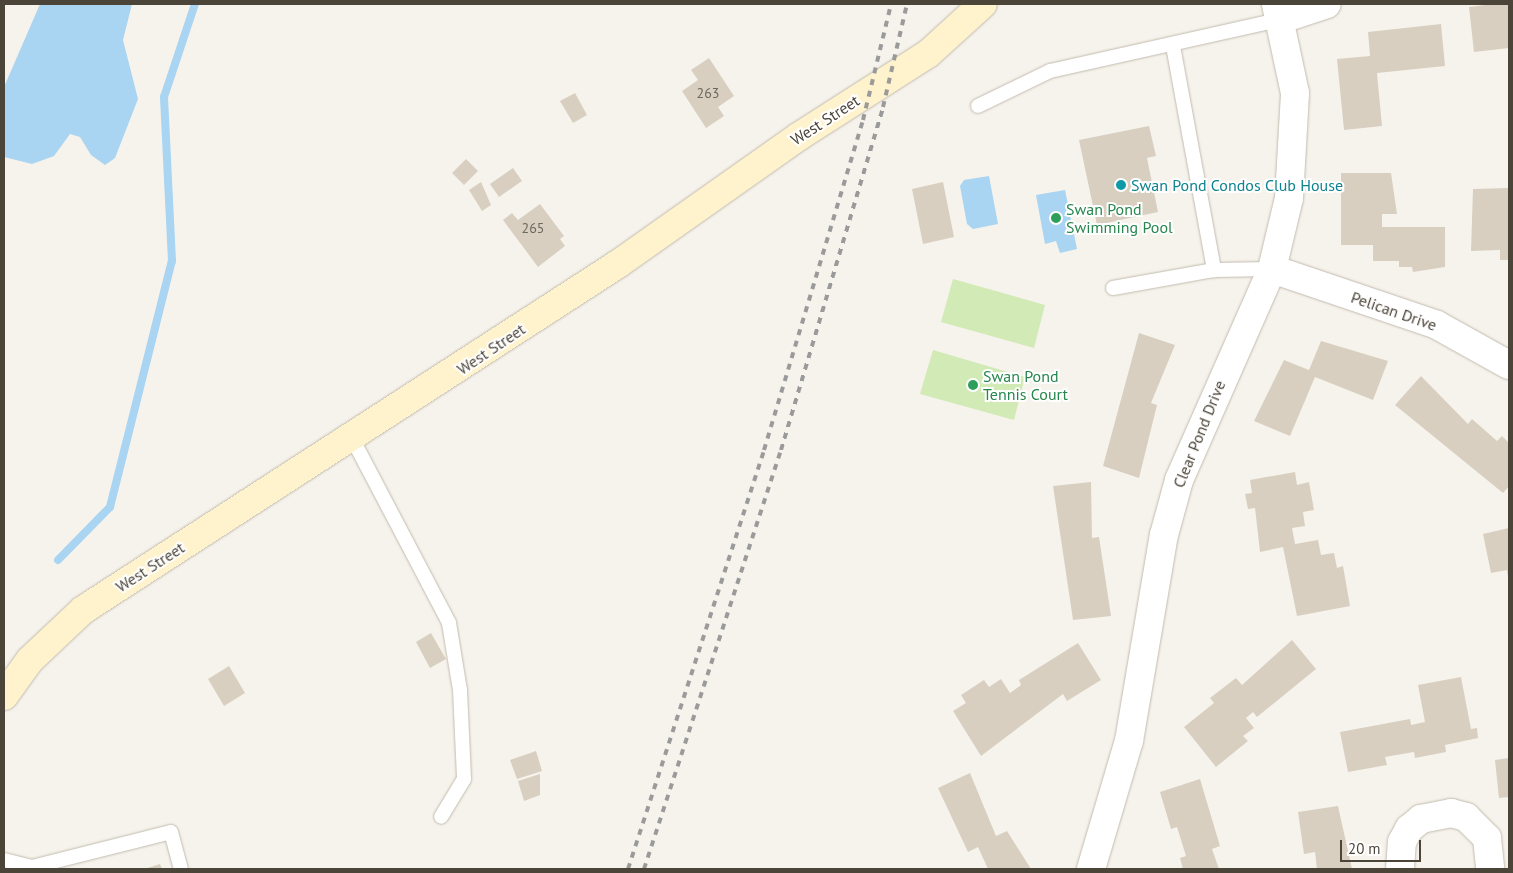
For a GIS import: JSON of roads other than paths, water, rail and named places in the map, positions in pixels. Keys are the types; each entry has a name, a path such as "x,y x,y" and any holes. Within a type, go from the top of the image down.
{"street":[{"name":"West Street","path":"4,696 30,660 83,610 352,438 928,54 983,4"},
{"path":"1279,11 1327,4"},
{"name":"Clear Pond Drive","path":"1090,869 1129,742 1164,535 1179,480 1272,270 1294,156 1295,93 1279,11"},
{"name":"Pelican Drive","path":"1272,270 1437,325 1509,365"},
{"path":"1400,869 1402,842 1410,829 1436,814 1466,817 1487,838 1497,857"}],"lane":[{"path":"978,106 1050,71 1173,46 1279,11"},
{"path":"1173,46 1214,270"},
{"path":"1113,288 1214,270 1272,270"},
{"path":"352,438 449,623 460,690 464,779 441,817"},
{"path":"4,860 32,868 171,832 181,869"}],"water":[{"path":"40,4 132,4 123,40 138,99 115,158 105,165 91,155 80,137 70,134 54,156 32,164 4,157 4,87"},
{"path":"989,176 998,224 973,229 967,224 960,186 964,180"},
{"name":"Swan Pond Swimming Pool","path":"1065,190 1077,249 1060,253 1056,241 1045,244 1036,195"}],"waterway":[{"path":"58,560 110,507 172,261 164,97 195,4"}],"railway":[{"path":"628,869 764,450 863,120 891,4"},
{"path":"644,869 781,450 883,107 907,4"}],"place":[{"name":"Swan Pond Condos Club House","path":"1121,185"},
{"name":"Swan Pond Swimming Pool","path":"1056,218"},
{"name":"Swan Pond Tennis Court","path":"973,385"}]}
